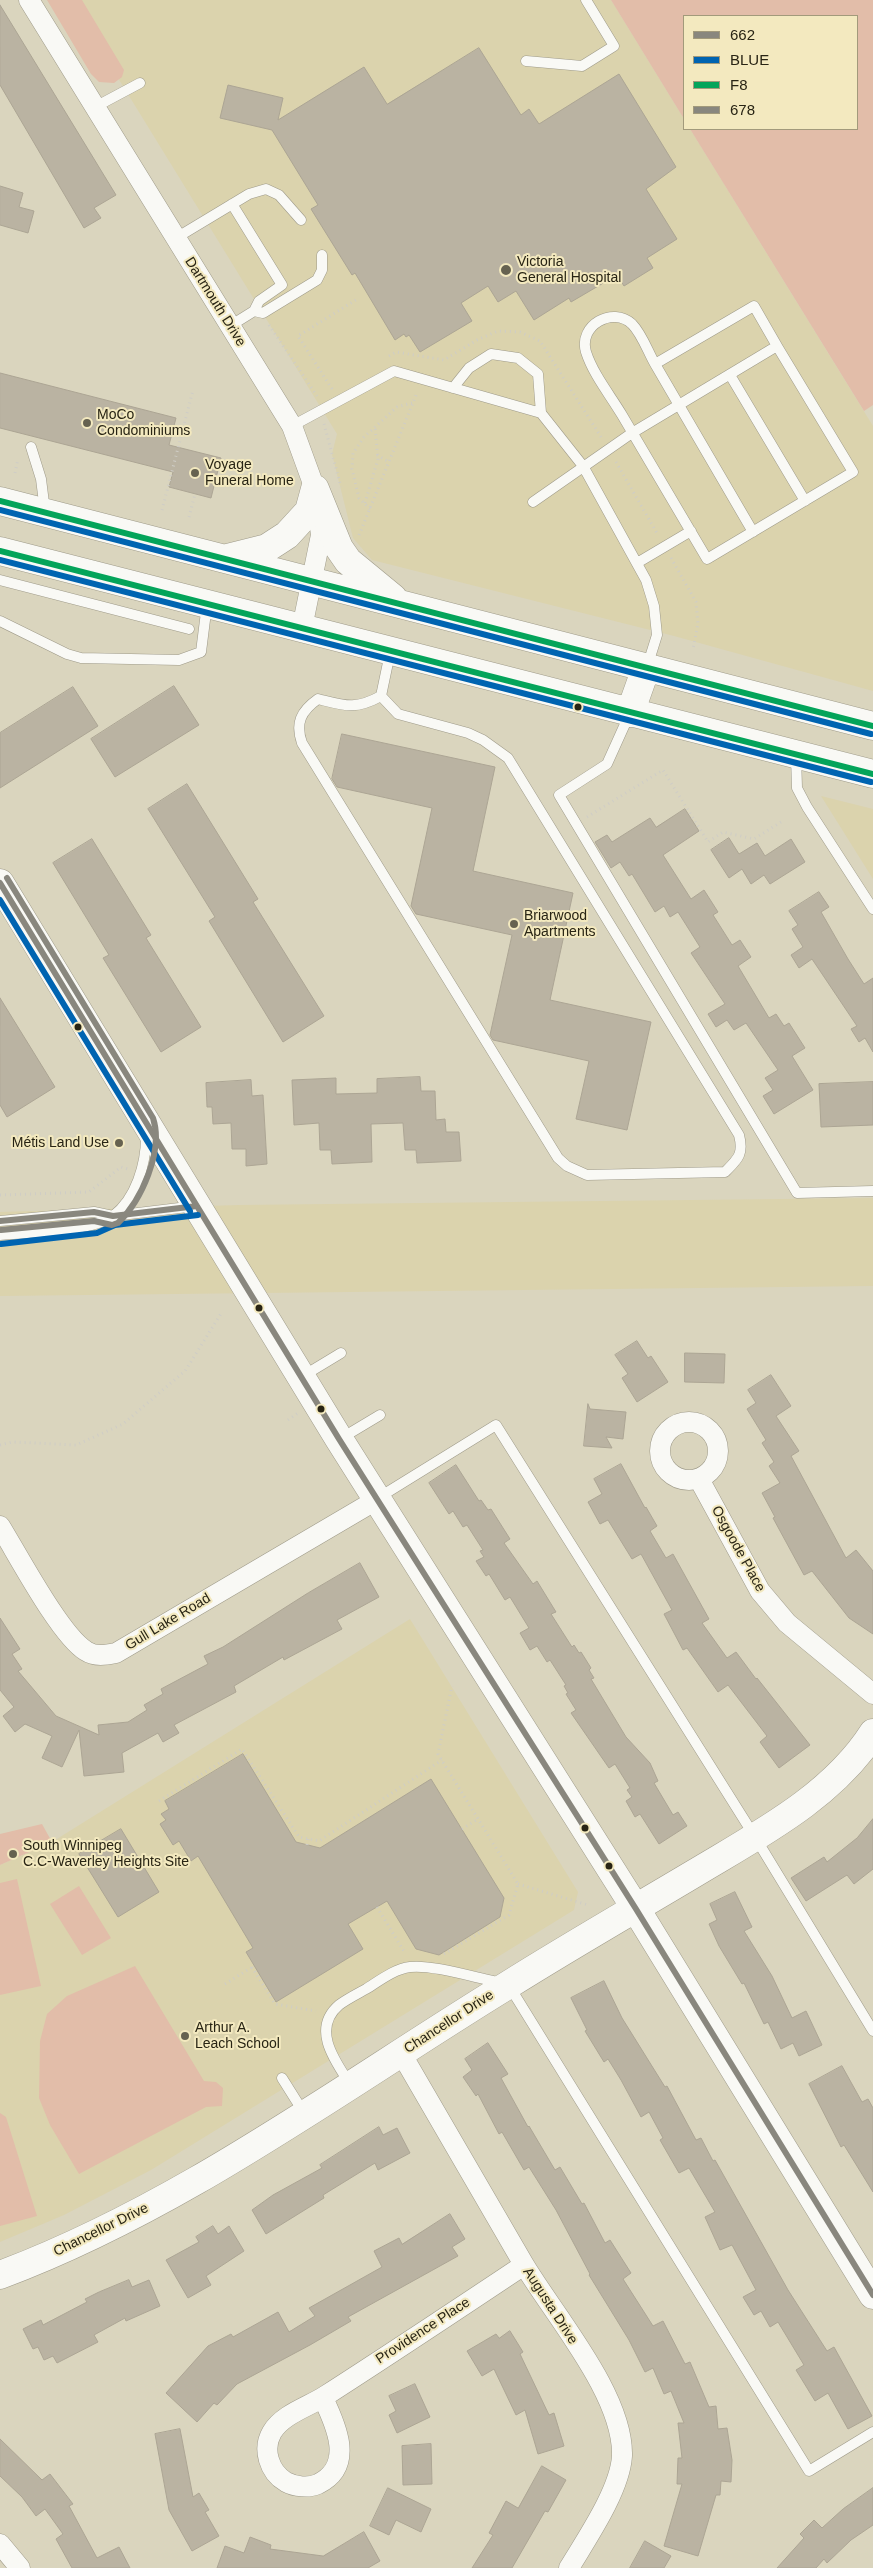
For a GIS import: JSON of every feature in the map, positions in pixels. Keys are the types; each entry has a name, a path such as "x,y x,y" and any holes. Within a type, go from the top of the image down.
{"street":[{"name":"Dartmouth Drive","path":"29,0 292,426 315,489 321,535 302,628"},
{"path":"225,559 267,548 287,535 309,511 315,489"},
{"path":"315,489 339,548 348,561 402,605"},
{"path":"0,500 873,726"},
{"path":"0,551 796,756 873,774"},
{"path":"630,713 646,668"},
{"path":"0,883 339,1439 378,1498 870,2282"},
{"name":"Osgoode Place","path":"699,1479 760,1592 787,1623 873,1694"},
{"name":"Gull Lake Road","path":"0,1526 65,1630 88,1652 102,1656 116,1653 378,1498"},
{"name":"Chancellor Drive","path":"0,2275 100,2233 195,2181 508,1984 755,1837 810,1800 862,1751 873,1733"},
{"name":"Augusta Drive","path":"401,2053 524,2265 600,2382 617,2421 622,2456 610,2500 569,2568"},
{"name":"Providence Place","path":"323,2398 524,2265"},
{"path":"0,2544 20,2568"}],"lane":[{"path":"526,61 582,66 614,46 586,0"},
{"path":"95,107 140,83"},
{"path":"176,238 249,194 266,189 279,195 301,220"},
{"path":"232,204 282,286 259,301 259,312"},
{"path":"230,326 317,280 322,270 322,255"},
{"path":"655,364 754,306 853,472 753,532 707,559 589,359 586,351 587,333 599,320 607,317 624,319 637,330 655,364 753,532"},
{"path":"533,502 632,433 777,346"},
{"path":"453,388 470,368 491,354 518,358 538,374 541,413 583,466 646,580 654,606 656,625 656,635 646,668"},
{"path":"292,426 394,371 541,413"},
{"path":"730,375 805,501"},
{"path":"31,447 40,479 45,512"},
{"path":"637,563 691,531"},
{"path":"0,580 189,629"},
{"path":"0,621 67,654 81,658 179,660 200,652 206,604"},
{"path":"381,696 390,652"},
{"path":"381,696 398,714 468,733 483,740 508,758 739,1135 742,1147 739,1155 725,1172 587,1175 567,1166 558,1158 302,743 298,731 299,720 307,707 318,699 345,706 364,705 381,696"},
{"path":"630,713 607,764 559,795 797,1193 873,1191"},
{"path":"796,756 797,788 807,807 873,908"},
{"path":"113,1216 132,1191 144,1166 146,1123"},
{"path":"0,1235 96,1224 113,1216 197,1206"},
{"path":"0,1221 94,1212 113,1216"},
{"path":"302,1377 342,1353"},
{"path":"339,1439 380,1415"},
{"path":"378,1498 496,1426 755,1837 873,2031"},
{"path":"350,2084 328,2049 326,2036 329,2020 338,2006 396,1971 410,1967 425,1968 508,1984 809,2471 873,2432"},
{"path":"282,2078 304,2113"}],"path":[{"path":"333,392 298,336 359,298"},
{"path":"259,312 320,400"},
{"path":"380,362 396,352"},
{"path":"326,396 341,387"},
{"path":"162,510 192,390"},
{"path":"359,536 416,395"},
{"path":"370,509 359,498 352,469 353,452 364,437 397,407 413,403"},
{"path":"365,503 378,459 376,427"},
{"path":"377,454 389,462"},
{"path":"15,473 18,458"},
{"path":"189,517 195,494"},
{"path":"576,824 663,770 708,842 723,832 754,839 781,822"},
{"path":"0,1195 89,1192 121,1167"},
{"path":"0,1444 12,1442 76,1445 123,1424 186,1371 222,1312"},
{"path":"452,1686 438,1754 518,1884 588,1906"},
{"path":"159,1801 242,1749 299,1837 319,1841 442,1760"},
{"path":"462,1829 478,1819"},
{"path":"307,1844 308,1839"},
{"path":"443,1955 509,1915 518,1884"},
{"path":"377,1907 405,1954"},
{"path":"225,1984 253,1967 274,2004 322,2012"}],"shaded area":[{"path":"47,0 82,0 124,70 122,77 114,83 99,82 91,74"},
{"name":"Victoria General Hospital","path":"70,0 611,0 683,117 683,130 691,130 873,426 873,691 674,636 372,560 353,538 332,454 337,434"},
{"path":"611,0 873,0 873,405 864,411 691,130 858,130 858,15 683,15 683,117"},
{"path":"821,796 873,809 873,879"},
{"path":"873,1198 873,1286 0,1296 0,1212 239,1205"},
{"name":"Arthur A. Leach School","path":"410,1619 578,1892 574,1910 151,2170 64,2215 0,2242 0,1865 52,1842"},
{"name":"South Winnipeg C.C-Waverley Heights Site","path":"42,1824 52,1842 0,1865 0,1834"},
{"path":"17,1879 41,1986 0,1995 0,1883"},
{"path":"79,1886 111,1938 82,1955 50,1904"},
{"path":"135,1966 204,2081 216,2082 223,2088 222,2106 206,2107 79,2174 50,2125 39,2098 40,2041 47,2014 67,1996"},
{"path":"0,2113 6,2117 37,2216 0,2226"}],"building":[{"path":"0,5 116,195 94,208 101,218 84,228 0,85"},
{"path":"479,48 521,115 529,109 539,124 619,74 676,167 646,189 677,239 647,258 653,268 624,286 617,275 571,302 569,298 534,320 516,291 498,302 488,286 461,303 472,321 420,352 409,335 406,337 404,334 395,340 355,273 352,275 311,209 318,205 272,130 220,118 228,85 283,98 278,120 364,67 387,104"},
{"path":"0,186 23,193 19,207 34,211 28,233 0,225"},
{"name":"MoCo Condominiums","path":"0,373 176,418 169,445 221,458 211,498 169,487 173,472 0,428"},
{"path":"174,686 199,725 115,777 91,739"},
{"path":"73,687 98,726 0,788 0,733"},
{"name":"Briarwood Apartments","path":"342,734 495,767 473,871 573,893 550,1000 651,1022 627,1130 576,1119 589,1061 493,1040 490,1035 512,935 416,914 411,906 432,808 337,787 332,779"},
{"path":"187,784 258,899 253,902 324,1016 283,1042 209,921 215,917 148,809"},
{"path":"685,809 699,831 663,855 691,899 704,890 718,912 713,915 732,945 740,940 751,957 738,966 769,1018 776,1014 784,1026 789,1023 805,1048 792,1056 813,1090 774,1114 763,1096 773,1090 765,1078 778,1070 746,1023 734,1030 727,1020 716,1027 708,1014 725,1004 691,953 700,947 678,912 670,917 664,906 655,912 632,874 629,876 620,862 611,868 595,842 607,835 612,842 650,818 656,827"},
{"path":"729,838 739,854 757,843 765,856 791,839 805,862 770,884 764,875 751,884 742,869 729,878 711,850"},
{"path":"92,839 151,935 146,938 201,1027 161,1052 103,958 109,955 53,863"},
{"path":"819,892 829,907 821,912 848,959 864,984 873,978 873,1052 865,1038 859,1042 851,1029 857,1026 812,959 799,968 791,955 803,947 792,929 798,925 789,911"},
{"path":"0,998 55,1087 7,1117 0,1105"},
{"path":"420,1077 421,1091 435,1091 436,1120 445,1119 446,1132 459,1132 461,1161 417,1163 416,1150 405,1150 403,1123 371,1124 372,1162 332,1164 331,1150 320,1150 319,1123 294,1125 292,1080 336,1078 336,1094 377,1093 377,1079"},
{"path":"251,1080 252,1096 263,1095 267,1164 246,1166 246,1149 232,1149 231,1123 213,1124 212,1107 207,1107 206,1083"},
{"path":"873,1082 873,1125 821,1127 819,1084"},
{"path":"637,1341 648,1358 651,1356 668,1382 637,1402 622,1378 628,1374 615,1355"},
{"path":"685,1353 725,1354 724,1383 685,1382"},
{"path":"771,1375 791,1406 776,1416 799,1451 791,1456 846,1558 856,1550 873,1571 873,1634 849,1618 812,1571 804,1575 773,1518 775,1517 762,1493 780,1483 769,1466 774,1462 762,1443 766,1440 747,1409 756,1403 748,1390"},
{"path":"588,1404 590,1409 626,1412 623,1439 606,1437 612,1448 584,1446"},
{"path":"621,1464 657,1526 650,1531 666,1558 673,1554 709,1619 702,1623 727,1658 736,1652 810,1745 779,1768 760,1742 767,1736 728,1685 718,1692 687,1648 683,1650 664,1614 672,1610 641,1554 632,1559 608,1520 600,1524 588,1502 602,1494 594,1479"},
{"path":"456,1465 479,1501 481,1500 488,1510 491,1509 510,1539 504,1543 533,1584 537,1581 556,1612 551,1614 572,1647 574,1645 579,1653 581,1652 591,1668 589,1670 594,1678 591,1679 626,1737 650,1763 658,1781 654,1783 673,1815 678,1812 687,1826 659,1844 640,1814 635,1817 626,1801 632,1797 627,1790 630,1788 615,1764 609,1768 571,1713 576,1710 566,1694 568,1693 564,1686 566,1685 550,1660 547,1662 537,1646 530,1650 520,1633 529,1628 510,1597 505,1600 489,1574 486,1576 476,1561 484,1557 480,1551 483,1550 467,1525 463,1527 453,1511 449,1514 429,1483"},
{"path":"360,1563 379,1597 337,1620 342,1629 284,1660 283,1657 234,1686 236,1692 174,1725 179,1733 163,1742 158,1733 122,1753 124,1772 84,1776 79,1730 62,1767 42,1758 52,1736 25,1724 15,1732 3,1716 14,1707 0,1690 0,1618 20,1649 12,1654 22,1669 18,1671 56,1716 99,1735 98,1725 128,1722 147,1710 144,1705 163,1694 161,1689 208,1664 204,1656 223,1647 308,1593"},
{"path":"243,1754 296,1842 320,1848 431,1779 504,1898 500,1917 439,1955 416,1949 387,1901 348,1924 363,1949 276,2002 246,1952 253,1948 198,1856 191,1861 179,1841 173,1845 160,1824 166,1820 161,1814 169,1809 165,1801"},
{"path":"873,1819 873,1869 854,1884 847,1875 806,1901 791,1878 824,1857 827,1862 857,1838"},
{"path":"121,1829 159,1892 118,1917 79,1854"},
{"path":"735,1892 752,1927 744,1931 772,1976 792,2018 806,2011 822,2045 799,2056 793,2043 781,2049 768,2022 764,2024 744,1983 742,1984 719,1946 709,1924 717,1920 710,1904"},
{"path":"604,1981 622,2018 665,2087 667,2086 696,2140 701,2138 713,2161 715,2160 788,2290 827,2351 834,2347 872,2416 848,2429 828,2393 815,2401 796,2370 804,2365 778,2322 770,2327 761,2311 754,2315 743,2297 756,2290 732,2245 720,2250 705,2217 715,2212 689,2168 679,2173 660,2140 663,2138 649,2112 641,2117 608,2059 604,2062 585,2031 587,2030 571,1998"},
{"path":"488,2043 508,2074 501,2078 528,2127 555,2170 560,2167 582,2204 584,2203 605,2243 610,2240 631,2273 623,2279 653,2326 663,2321 685,2364 690,2362 709,2407 716,2406 718,2429 727,2428 732,2460 731,2482 721,2481 720,2495 716,2495 698,2556 664,2546 682,2484 677,2484 678,2458 682,2458 678,2423 684,2423 671,2391 664,2394 653,2368 645,2372 629,2340 589,2275 556,2210 529,2167 524,2170 502,2132 499,2134 478,2094 476,2096 463,2077 472,2070 465,2059"},
{"path":"842,2066 862,2102 868,2099 873,2108 873,2192 844,2145 841,2147 809,2084"},
{"path":"379,2127 383,2135 397,2128 410,2153 378,2170 375,2163 323,2195 324,2198 266,2234 252,2210 273,2195 322,2168 320,2165"},
{"path":"450,2214 465,2239 452,2247 458,2256 348,2317 351,2321 310,2345 237,2384 217,2405 214,2403 197,2422 166,2393 208,2346 231,2334 233,2337 278,2312 289,2332 315,2316 309,2308 382,2267 374,2251 399,2238 402,2244"},
{"path":"213,2226 218,2234 229,2226 244,2251 206,2276 211,2285 188,2298 166,2260 199,2242 196,2237"},
{"path":"129,2280 132,2287 149,2280 160,2306 126,2321 125,2318 94,2335 98,2342 57,2363 53,2356 44,2360 38,2347 33,2349 23,2329 41,2320 43,2325 87,2302 85,2299"},
{"path":"510,2331 523,2352 520,2354 549,2415 554,2413 564,2446 538,2454 525,2410 516,2415 494,2369 482,2376 467,2351 496,2334 499,2338"},
{"path":"415,2384 430,2417 397,2433 389,2415 396,2411 389,2396"},
{"path":"180,2429 193,2497 199,2493 209,2510 205,2512 219,2536 192,2551 169,2510 155,2434"},
{"path":"0,2439 42,2480 50,2474 73,2504 69,2506 97,2558 119,2547 130,2568 72,2568 56,2539 63,2534 45,2509 36,2516 22,2497 0,2476"},
{"path":"431,2444 432,2484 403,2485 402,2446"},
{"path":"542,2466 566,2480 548,2512 545,2511 512,2568 472,2568 493,2535 489,2533 506,2501 518,2508"},
{"path":"388,2488 431,2509 421,2532 396,2520 389,2535 370,2526"},
{"path":"873,2488 873,2525 851,2540 827,2563 824,2559 816,2568 777,2568 804,2538 800,2534 814,2520 822,2528 843,2509"},
{"path":"364,2532 380,2561 368,2568 217,2568 225,2546 244,2553 250,2537 271,2545 270,2549 323,2556"},
{"path":"645,2541 671,2556 664,2568 630,2568"}],"transit line":[{"name":"F8","path":"0,501 873,726"},
{"name":"BLUE","path":"0,510 871,734"},
{"name":"F8","path":"0,551 873,774"},
{"name":"BLUE","path":"0,560 871,782"},
{"name":"678","path":"1,1230 94,1221 112,1225 118,1223 135,1202 148,1175 153,1160 156,1131 153,1118 7,878"},
{"name":"662","path":"0,883 339,1439 636,1909 873,2295"},
{"name":"BLUE","path":"0,900 190,1211"},
{"name":"662","path":"0,1221 94,1212 113,1216 197,1206"},
{"name":"BLUE","path":"1,1244 97,1233 115,1225 198,1215"}],"place":[{"name":"Victoria General Hospital","path":"506,270"},
{"name":"MoCo Condominiums","path":"87,423"},
{"name":"Voyage Funeral Home","path":"195,473"},
{"name":"Briarwood Apartments","path":"514,924"},
{"name":"Métis Land Use","path":"119,1143"},
{"name":"South Winnipeg C.C-Waverley Heights Site","path":"13,1854"},
{"name":"Arthur A. Leach School","path":"185,2036"}]}
